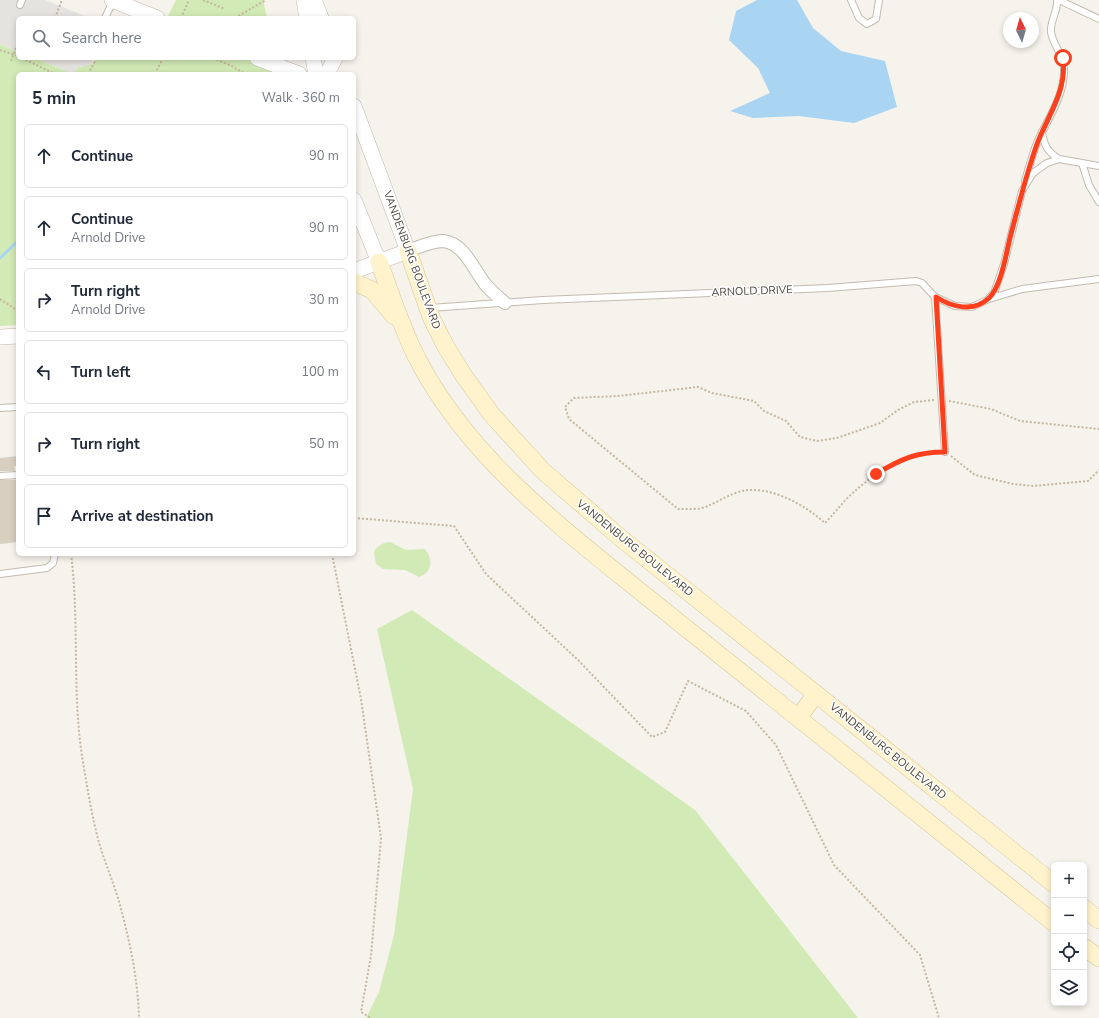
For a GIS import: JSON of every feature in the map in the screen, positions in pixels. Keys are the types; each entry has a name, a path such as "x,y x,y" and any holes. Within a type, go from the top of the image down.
{"main road":[{"name":"VANDENBURG BOULEVARD","path":"408,251 428,308 446,347 464,376 492,415 543,471 622,539 1051,882"},
{"path":"378,262 416,357 440,396 481,449 517,487 550,519 1051,921"},
{"path":"356,283 375,292 403,326"},
{"path":"798,718 816,694"},
{"path":"1087,910 1099,920"},
{"path":"1087,949 1099,958"}],"street":[{"path":"113,0 152,16"},
{"path":"304,0 307,16"},
{"path":"314,0 320,16"},
{"path":"313,60 316,72"},
{"path":"328,72 334,60"},
{"path":"336,60 341,72"},
{"path":"270,63 294,72"},
{"name":"VANDENBURG BOULEVARD","path":"356,113 408,251"},
{"path":"356,205 378,262"},
{"path":"356,270 433,242 443,241 456,246 461,251 486,284 505,303"},
{"path":"0,337 16,336"}],"lane":[{"path":"106,16 113,0"},
{"path":"851,0 859,18 867,24 876,19 879,0"},
{"path":"988,300 994,292 1004,264 1022,191 1042,132 1064,78 1063,58 1055,45 1051,33 1052,22 1058,8 1058,0 1099,20"},
{"path":"1042,132 1044,145 1050,154 1060,159 1099,166"},
{"path":"1022,191 1032,173 1047,163 1060,159"},
{"path":"1082,164 1089,186 1099,202"},
{"name":"ARNOLD DRIVE","path":"428,308 828,288 916,281 922,283 936,297 955,306 972,307 1022,289 1099,279"},
{"path":"936,297 945,452"},
{"path":"0,408 16,407"},
{"path":"0,476 16,475"},
{"path":"0,574 47,568 53,563 55,556"}],"path":[{"path":"56,16 62,0"},
{"path":"182,16 189,0"},
{"path":"203,0 225,9"},
{"path":"238,16 266,0"},
{"path":"11,61 16,48"},
{"path":"0,50 14,54"},
{"path":"26,60 51,72"},
{"path":"89,72 96,60"},
{"path":"156,72 161,60"},
{"path":"218,60 242,72"},
{"path":"0,299 16,310"},
{"path":"1099,429 1020,421 991,408 942,400 914,402 898,410 880,423 837,438 817,441 800,437 786,420 764,411 754,401 712,393 698,387 618,396 574,398 565,407 569,419 678,509 707,507 741,492 752,490 793,500 813,512 825,523 853,492 876,474 900,460 926,452 945,452 975,475 1013,484 1033,486 1088,481 1099,470"},
{"path":"356,518 454,526 486,574 578,660 652,737 665,732 688,681 746,711 776,745 834,865 920,955 939,1018"},
{"path":"71,556 76,612 76,688 79,738 98,839 120,904 130,949 138,999 139,1018"},
{"path":"332,556 361,698 381,838 371,956 361,1012 371,1018"}],"green space":[{"path":"176,0 263,0 267,16 168,16"},
{"path":"0,44 16,51 16,60 39,60 69,72 16,72 16,325 0,326"},
{"path":"94,60 279,60 285,72 75,72 78,66 81,67 93,63"},
{"path":"390,542 406,550 425,549 428,553 430,561 427,572 419,577 405,570 383,569 376,564 374,552 380,545"},
{"path":"412,610 695,810 858,1018 366,1018 379,992 394,935 413,789 377,629"}],"shaded area":[{"path":"0,0 45,0 85,16 16,16 16,51 0,44"},
{"path":"39,60 94,60 89,66 78,66 75,72 69,72"}],"water":[{"path":"757,0 797,0 813,28 841,51 885,61 897,107 854,123 799,116 753,118 730,111 770,93 758,68 729,40 736,11"}],"building":[{"path":"16,456 16,466 14,466 15,471 0,471 0,458"},
{"path":"0,480 16,480 16,542 0,544"}],"waterway":[{"path":"0,258 16,243"}],"route":[{"path":"876,474 900,460 926,452 945,452 936,297 955,306 972,307 982,304 988,300 994,292 1004,264 1018,204 1037,143 1061,89 1064,78 1063,58"}]}
